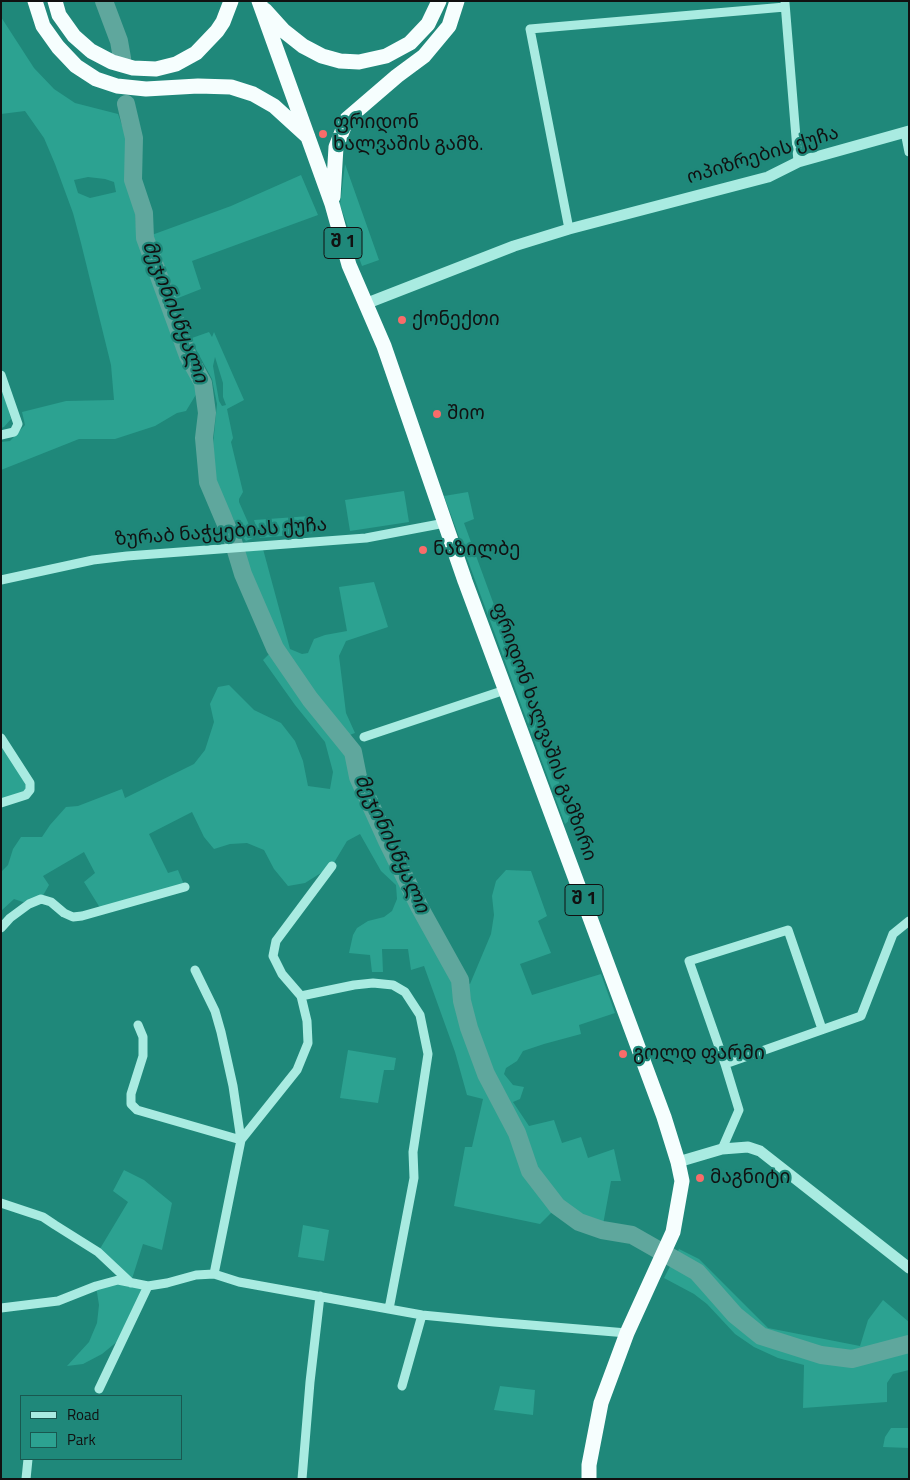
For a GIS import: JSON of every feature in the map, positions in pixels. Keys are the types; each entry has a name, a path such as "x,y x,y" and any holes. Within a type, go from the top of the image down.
{"highway":[{"path":"34,1 43,26 58,47 76,66 96,79 117,86 146,89 198,86 231,87 253,94 274,106 308,137"},
{"path":"55,1 59,14 74,36 91,51 112,62 133,68 156,69 176,64 196,53 217,31 223,22 231,1"},
{"path":"260,3 284,31 303,46 322,56 340,61 359,62 386,56 410,43 428,24 439,1"},
{"path":"332,204 336,147 348,119 397,76 424,56 449,26 457,1"},
{"name":"ფრიდონ ხალვაშის გამზირი","path":"260,3 332,204 349,265 384,346 505,690 664,1117 678,1162 682,1182 673,1232 627,1333 601,1403 589,1465 589,1479"}],"street":[{"path":"569,229 530,30 785,4 798,162"},
{"path":"907,131 909,152"},
{"name":"ოპიზრების ქუჩა","path":"365,304 514,246 569,229 768,177 798,162 907,131"},
{"path":"1,375 18,424 14,432 1,435"},
{"name":"ზურაბ ნაჭყებიას ქუჩა","path":"1,580 93,560 366,538 445,523"},
{"path":"364,737 505,690"},
{"path":"1,738 30,783 30,790 26,795 1,803"},
{"path":"241,1140 297,1070 308,1043 307,1021 301,996 282,974 273,956 276,941 332,866"},
{"path":"1,928 10,918 29,904 41,899 51,902 64,913 73,917 185,886"},
{"path":"725,1064 861,1016 892,934 909,921"},
{"path":"722,1149 739,1110 689,961 788,930 822,1029"},
{"path":"195,970 215,1012 222,1032 241,1140 214,1274"},
{"path":"301,996 354,985 373,983 393,985 405,992 420,1015 428,1054 413,1152 414,1178 389,1309"},
{"path":"138,1025 143,1037 143,1056 131,1094 131,1104 137,1110 241,1140"},
{"path":"678,1162 722,1149 748,1147 760,1151 909,1268"},
{"path":"1,1204 43,1218 63,1230 98,1252 131,1283"},
{"path":"1,1308 58,1301 96,1286 118,1280 148,1286 166,1284 196,1275 214,1274 240,1282 422,1315 627,1333"},
{"path":"99,1389 148,1286"},
{"path":"302,1479 310,1382 320,1296"},
{"path":"402,1386 422,1315"},
{"path":"26,1479 28,1460"}],"green space":[{"path":"1,17 34,68 54,89 75,103 118,114 129,145 126,182 134,202 136,226 180,347 200,388 186,411 177,413 155,426 115,439 79,439 1,470 1,442 10,441 25,425 22,412 66,401 114,400 111,365 81,243 73,213 55,164 44,138 25,111 1,114","holes":["88,177 114,182 116,192 90,198 78,193 74,180"]},
{"path":"345,164 379,260 362,266 340,205"},
{"path":"301,175 318,215 192,261 201,289 173,300 162,279 149,236 231,206"},
{"path":"209,332 212,337 214,332 244,400 227,409 233,438 231,442 243,492 239,502 254,536 246,541 240,534 217,490 213,445 217,404 212,379 191,340","holes":["215,357 223,383 223,397 226,405 222,406 219,401 213,366"]},
{"path":"1,383 11,419 1,428"},
{"path":"404,491 409,522 350,531 345,500"},
{"path":"468,492 474,519 464,523 572,818 565,824 444,496"},
{"path":"310,516 314,533 260,538 254,520"},
{"path":"263,549 290,649 302,654 308,653 314,639 347,631 339,587 374,582 388,627 346,641 339,656 346,713 355,733 341,738 353,752 358,777 420,908 460,980 470,984 491,934 494,915 492,896 496,881 506,870 531,871 547,916 538,921 551,953 520,964 532,995 601,974 615,1013 579,1025 581,1034 523,1051 517,1061 506,1068 504,1074 513,1085 524,1087 520,1099 513,1102 529,1126 554,1120 562,1143 581,1137 588,1158 614,1149 621,1181 611,1181 602,1230 579,1222 558,1206 540,1224 454,1206 465,1147 472,1147 483,1099 467,1095 455,1052 424,966 411,970 408,949 382,949 383,972 372,972 370,955 349,953 353,935 357,928 368,921 384,917 392,911 397,899 396,885 381,871 360,834 347,841 332,866 305,883 288,886 274,869 264,850 247,843 230,844 214,849 204,837 192,812 149,834 168,873 178,870 185,887 102,911 84,882 95,873 84,852 43,876 49,885 41,899 29,904 14,899 1,911 1,872 8,865 13,849 21,837 42,837 66,807 78,806 122,789 125,798 194,764 205,750 214,722 210,704 218,687 229,685 254,710 281,723 295,741 303,761 308,786 330,789 333,772 325,742 295,705 263,660 275,648 280,648 242,552"},
{"path":"1,738 30,790 1,803"},
{"path":"348,1050 396,1058 394,1070 384,1070 378,1103 340,1098"},
{"path":"124,1170 144,1180 172,1203 162,1250 143,1244 131,1282 148,1286 124,1336 102,1354 83,1364 67,1366 89,1342 97,1323 99,1305 96,1286 129,1282 98,1252 128,1202 113,1191"},
{"path":"303,1225 329,1230 324,1261 298,1257"},
{"path":"679,1249 699,1259 768,1328 860,1346 868,1320 883,1300 909,1322 909,1370 893,1374 887,1383 887,1402 803,1408 804,1365 778,1358 754,1347 735,1334 707,1304 694,1294 664,1278"},
{"path":"500,1386 535,1390 533,1415 494,1410"},
{"path":"891,1428 909,1428 909,1448 883,1447 885,1437"}],"waterway":[{"name":"მეჯინისწყალი","path":"104,1 119,41 122,58"},
{"name":"მეჯინისწყალი","path":"126,104 134,138 133,180 144,213 145,238 188,356 203,383 207,413 204,438 208,482 233,541 243,574 275,648 310,699 353,752 358,777 387,841 420,908 460,980 462,1001 469,1028 486,1074 517,1133 530,1171 557,1206 579,1222 602,1230 632,1235 697,1272 735,1315 761,1336 821,1355 852,1359 909,1344"}],"place":[{"name":"ფრიდონ ხალვაშის გამზ.","path":"323,134"},
{"name":"ქონექთი","path":"402,320"},
{"name":"შიო","path":"437,414"},
{"name":"ნაზილბე","path":"423,550"},
{"name":"გოლდ ფარმი","path":"623,1054"},
{"name":"მაგნიტი","path":"700,1178"}]}
